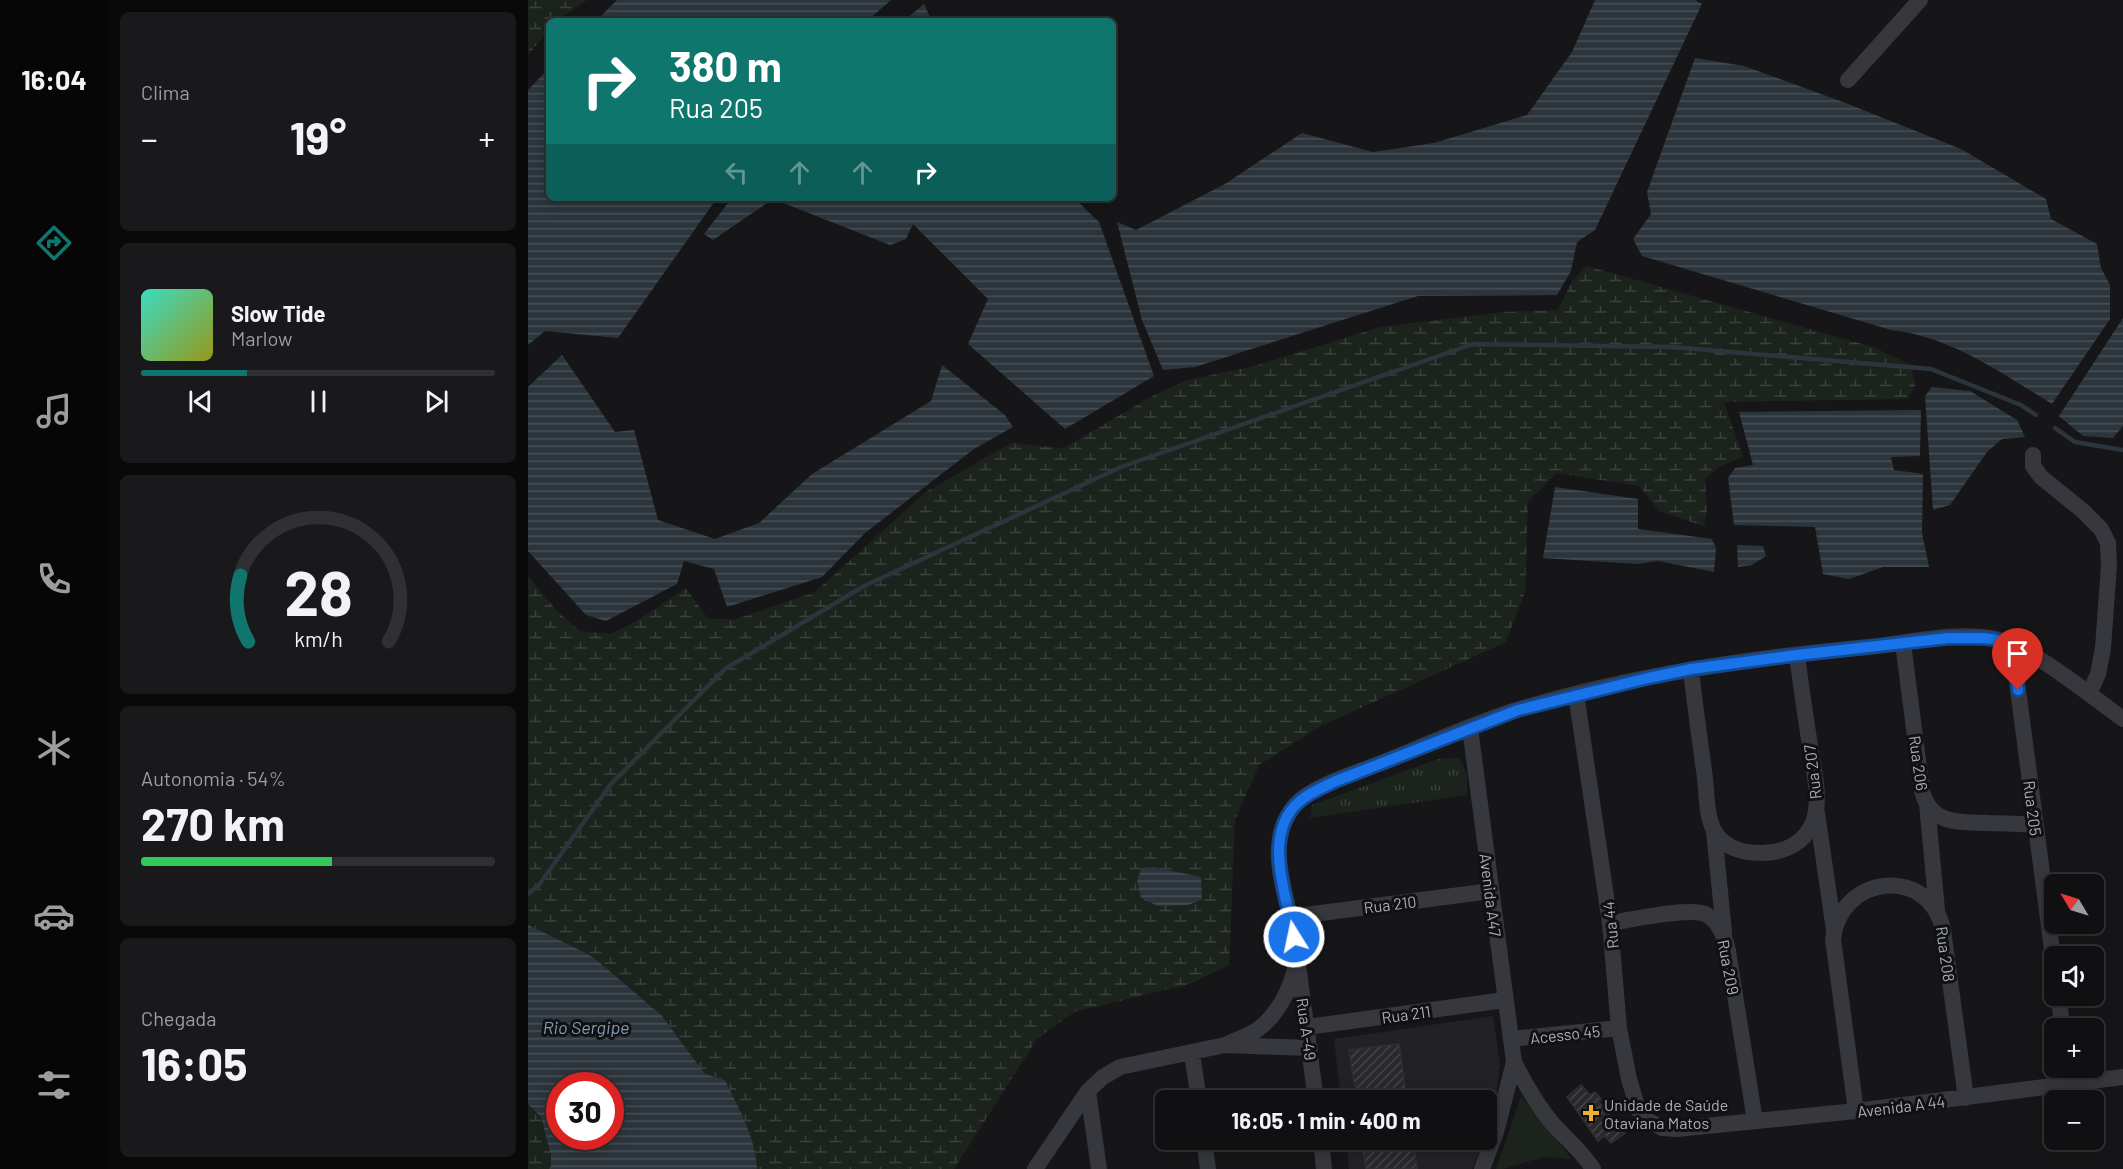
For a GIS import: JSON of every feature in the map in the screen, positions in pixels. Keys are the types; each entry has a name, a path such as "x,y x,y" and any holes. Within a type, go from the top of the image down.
{"street":[{"path":"1848,80 1920,0"},
{"path":"2033,455 2032,466 2041,477 2084,512 2101,529 2108,543 2109,565 2103,648 2098,674 2089,694"},
{"name":"Rua A-49","path":"1315,1090 1297,958 1278,846 1281,828 1295,805 1308,794 1336,781 1518,710 1576,694 1691,669 1966,637 1998,640 2012,644 2046,664 2123,719"},
{"name":"Rua 206","path":"1903,643 1922,791 1927,804 1935,813 1949,820 2035,825"},
{"name":"Rua 205","path":"2012,644 2051,946"},
{"name":"Rua 207","path":"1714,831 1725,844 1736,850 1773,852 1793,846 1803,839 1813,822 1817,810 1815,784 1797,655"},
{"path":"1691,669 1708,803 1714,831 1724,936"},
{"name":"Rua 44","path":"1576,694 1610,923 1619,1028 1629,1079 1638,1109 1646,1119 1662,1128 1677,1129"},
{"name":"Avenida A47","path":"1470,728 1514,1062 1532,1098 1593,1169"},
{"path":"1927,804 1937,910"},
{"path":"1817,810 1834,931"},
{"name":"Rua 208","path":"1856,1112 1835,963 1834,931 1842,910 1850,900 1880,886 1902,886 1911,889 1927,899 1937,910 1943,930 1966,1098"},
{"name":"Rua 210","path":"1290,917 1491,891"},
{"name":"Rua 209","path":"1610,923 1699,912 1714,921 1724,936 1755,1121"},
{"path":"1035,1169 1088,1091 1103,1077 1120,1067 1145,1060 1226,1045 1255,1031 1274,1014 1282,1001 1290,985 1297,958"},
{"name":"Rua 211","path":"1307,1027 1505,1000"},
{"name":"Acesso 45","path":"1511,1039 1619,1028"},
{"path":"1226,1045 1310,1048"},
{"path":"1192,1053 1197,1090"},
{"name":"Avenida A47","path":"1482,1169 1496,1132 1514,1062"},
{"name":"Avenida A 44","path":"2104,1077 2123,1077"},
{"name":"Avenida A 44","path":"1677,1129 1856,1112 1966,1098 2060,1078"},
{"path":"1088,1091 1099,1169"},
{"path":"1205,1150 1208,1169"},
{"path":"1322,1150 1324,1169"}],"shaded area":[{"path":"1493,1016 1500,1065 1497,1090 1340,1090 1334,1039"},
{"path":"1347,1150 1480,1150 1472,1169 1349,1169"}],"green space":[{"path":"528,0 587,0 560,18 546,18 546,34 528,55"},
{"path":"1587,266 1873,347 1911,365 1915,385 1908,399 1724,402 1743,457 1720,466 1705,479 1707,510 1704,526 1659,511 1639,486 1557,473 1528,501 1525,592 1506,642 1321,726 1259,765 1235,820 1229,965 1190,984 1074,1012 1037,1039 954,1169 757,1169 750,1134 725,1080 705,1074 662,1016 598,961 528,925 528,576 558,612 580,631 610,634 635,622 686,588 708,619 736,619 815,592 926,492 1011,443 1064,448 1145,400 1184,381 1258,365 1380,327 1503,312 1558,310 1572,281"},
{"path":"1460,758 1467,775 1467,795 1310,818 1312,805 1438,759"},
{"path":"1521,1096 1572,1159 1544,1157 1496,1169"},
{"path":"528,1104 541,1117 546,1136 546,1150 550,1150 551,1155 551,1169 528,1169"}],"water":[{"path":"617,0 891,0 870,18 599,18"},
{"path":"1595,0 1695,0 1702,4 1595,230 1577,242 1571,271 1557,295 1418,296 1195,367 1163,370 1142,320 1117,222 1136,230 1225,184 1302,133 1373,152 1434,143 1527,115 1572,52"},
{"path":"924,4 931,18 908,18"},
{"path":"1695,58 1744,66 1961,149 2046,199 2051,219 2097,244 2101,268 2110,285 2110,319 2052,404 1975,358 1934,340 1891,330 1642,256 1633,239 1651,214 1647,192"},
{"path":"546,71 546,201 715,201 618,338 545,331 528,345 528,90"},
{"path":"730,201 770,201 713,240 704,234"},
{"path":"778,201 1077,201 1099,222 1154,376 1065,429 968,344 988,299 913,224 906,239 890,245"},
{"path":"2123,318 2123,426 2113,438 2083,436 2059,416"},
{"path":"562,355 615,432 634,430 658,520 715,539 759,523 812,474 931,401 942,365 1005,415 1013,427 974,449 865,533 822,577 727,607 714,569 684,561 677,584 606,621 586,615 528,551 528,387"},
{"path":"1932,387 1970,391 2017,420 2025,437 2002,439 1987,452 1950,505 1933,510 1925,396"},
{"path":"1921,410 1920,456 1891,457 1894,470 1923,474 1922,533 1929,567 1883,567 1849,579 1823,574 1815,527 1734,525 1728,478 1735,468 1753,465 1739,412"},
{"path":"1555,487 1638,499 1638,529 1712,539 1716,548 1714,572 1658,561 1637,564 1543,558"},
{"path":"1737,545 1763,546 1766,556 1752,565 1738,567"},
{"path":"1154,867 1201,877 1202,900 1188,905 1158,906 1141,898 1137,880 1142,868"},
{"name":"Rio Sergipe","path":"528,925 598,961 662,1016 705,1074 725,1080 750,1134 757,1169 551,1169 550,1150 624,1150 624,1072 546,1072 546,1136 541,1117 528,1104"}],"building":[{"path":"1399,1044 1405,1090 1355,1090 1349,1050"},
{"name":"Unidade de Saúde Otaviana Matos","path":"1581,1085 1590,1095 1595,1092 1601,1099 1599,1102 1625,1133 1611,1143 1605,1136 1598,1141 1567,1097"},
{"path":"1363,1150 1414,1150 1417,1169 1366,1169"}],"waterway":[{"path":"528,894 539,885 611,784 725,669 864,586 1121,467 1473,344 1672,347 1931,369 2021,405 2036,415"},
{"path":"2055,428 2075,442 2123,450"}],"place":[{"name":"Unidade de Saúde Otaviana Matos","path":"1591,1113"}],"route":[{"path":"1294,937 1278,846 1281,828 1295,805 1308,794 1336,781 1497,717 1576,694 1691,669 1966,637 1998,640 2012,644 2018,690"}]}
